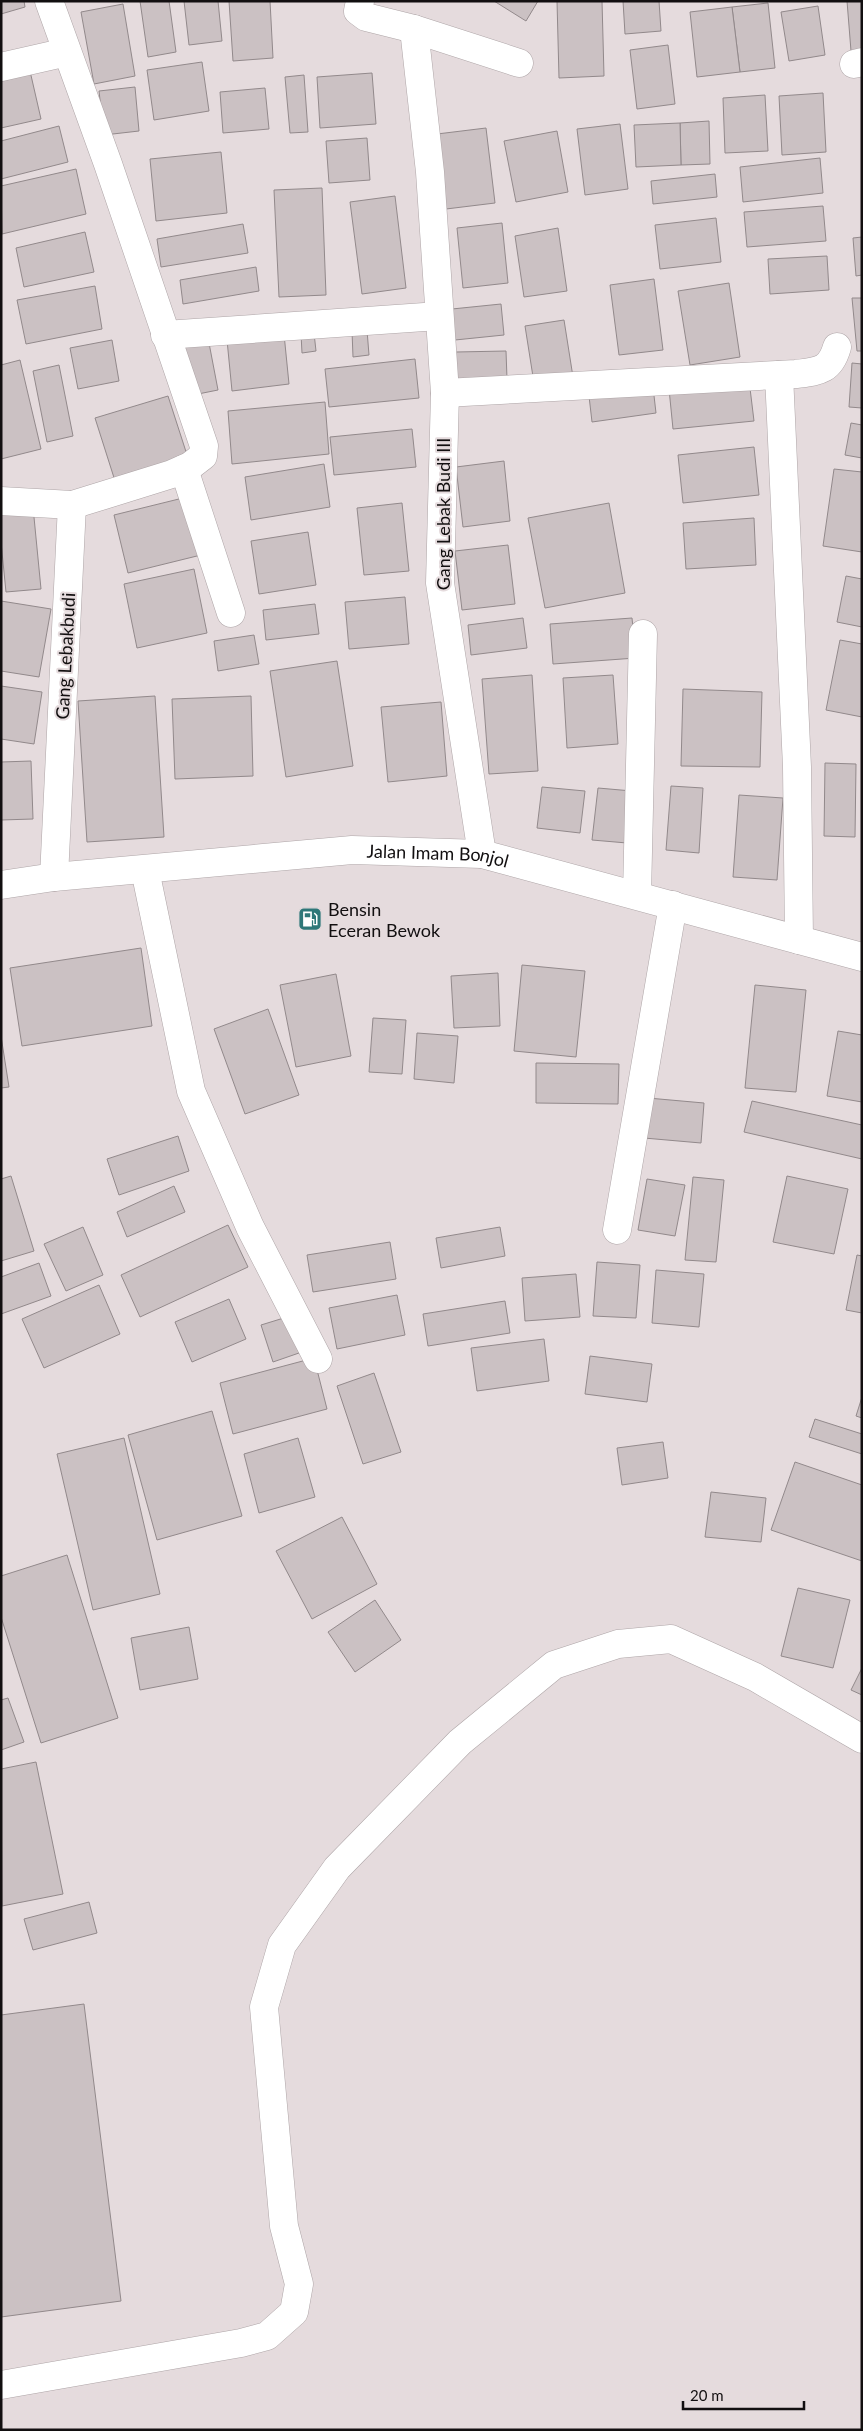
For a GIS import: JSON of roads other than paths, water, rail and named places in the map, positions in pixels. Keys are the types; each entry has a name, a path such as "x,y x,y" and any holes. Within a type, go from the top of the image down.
{"main road":[{"path":"1,501 72,505 184,469 203,456 204,446 108,164 49,1"},
{"path":"359,6 366,17 414,28 519,63"},
{"name":"Gang Lebak Budi III","path":"414,28 430,172 445,393 440,583 482,854"},
{"path":"1,66 67,52"},
{"path":"165,335 439,316"},
{"path":"445,393 796,374 823,369 833,360 837,347"},
{"path":"779,375 797,767 799,940"},
{"path":"184,469 231,612"},
{"name":"Gang Lebakbudi","path":"54,877 72,505"},
{"path":"637,895 643,634"},
{"name":"Jalan Imam Bonjol","path":"1,885 54,877 352,850 482,854 862,957"},
{"path":"146,870 191,1091 250,1227 318,1359"},
{"path":"617,1230 673,905"},
{"path":"1,2385 241,2343 267,2336 294,2312 299,2284 284,2226 264,2007 282,1945 337,1868 460,1742 554,1665 618,1644 671,1639 755,1677 862,1739"}],"place":[{"name":"Bensin Eceran Bewok","path":"310,919"}]}
